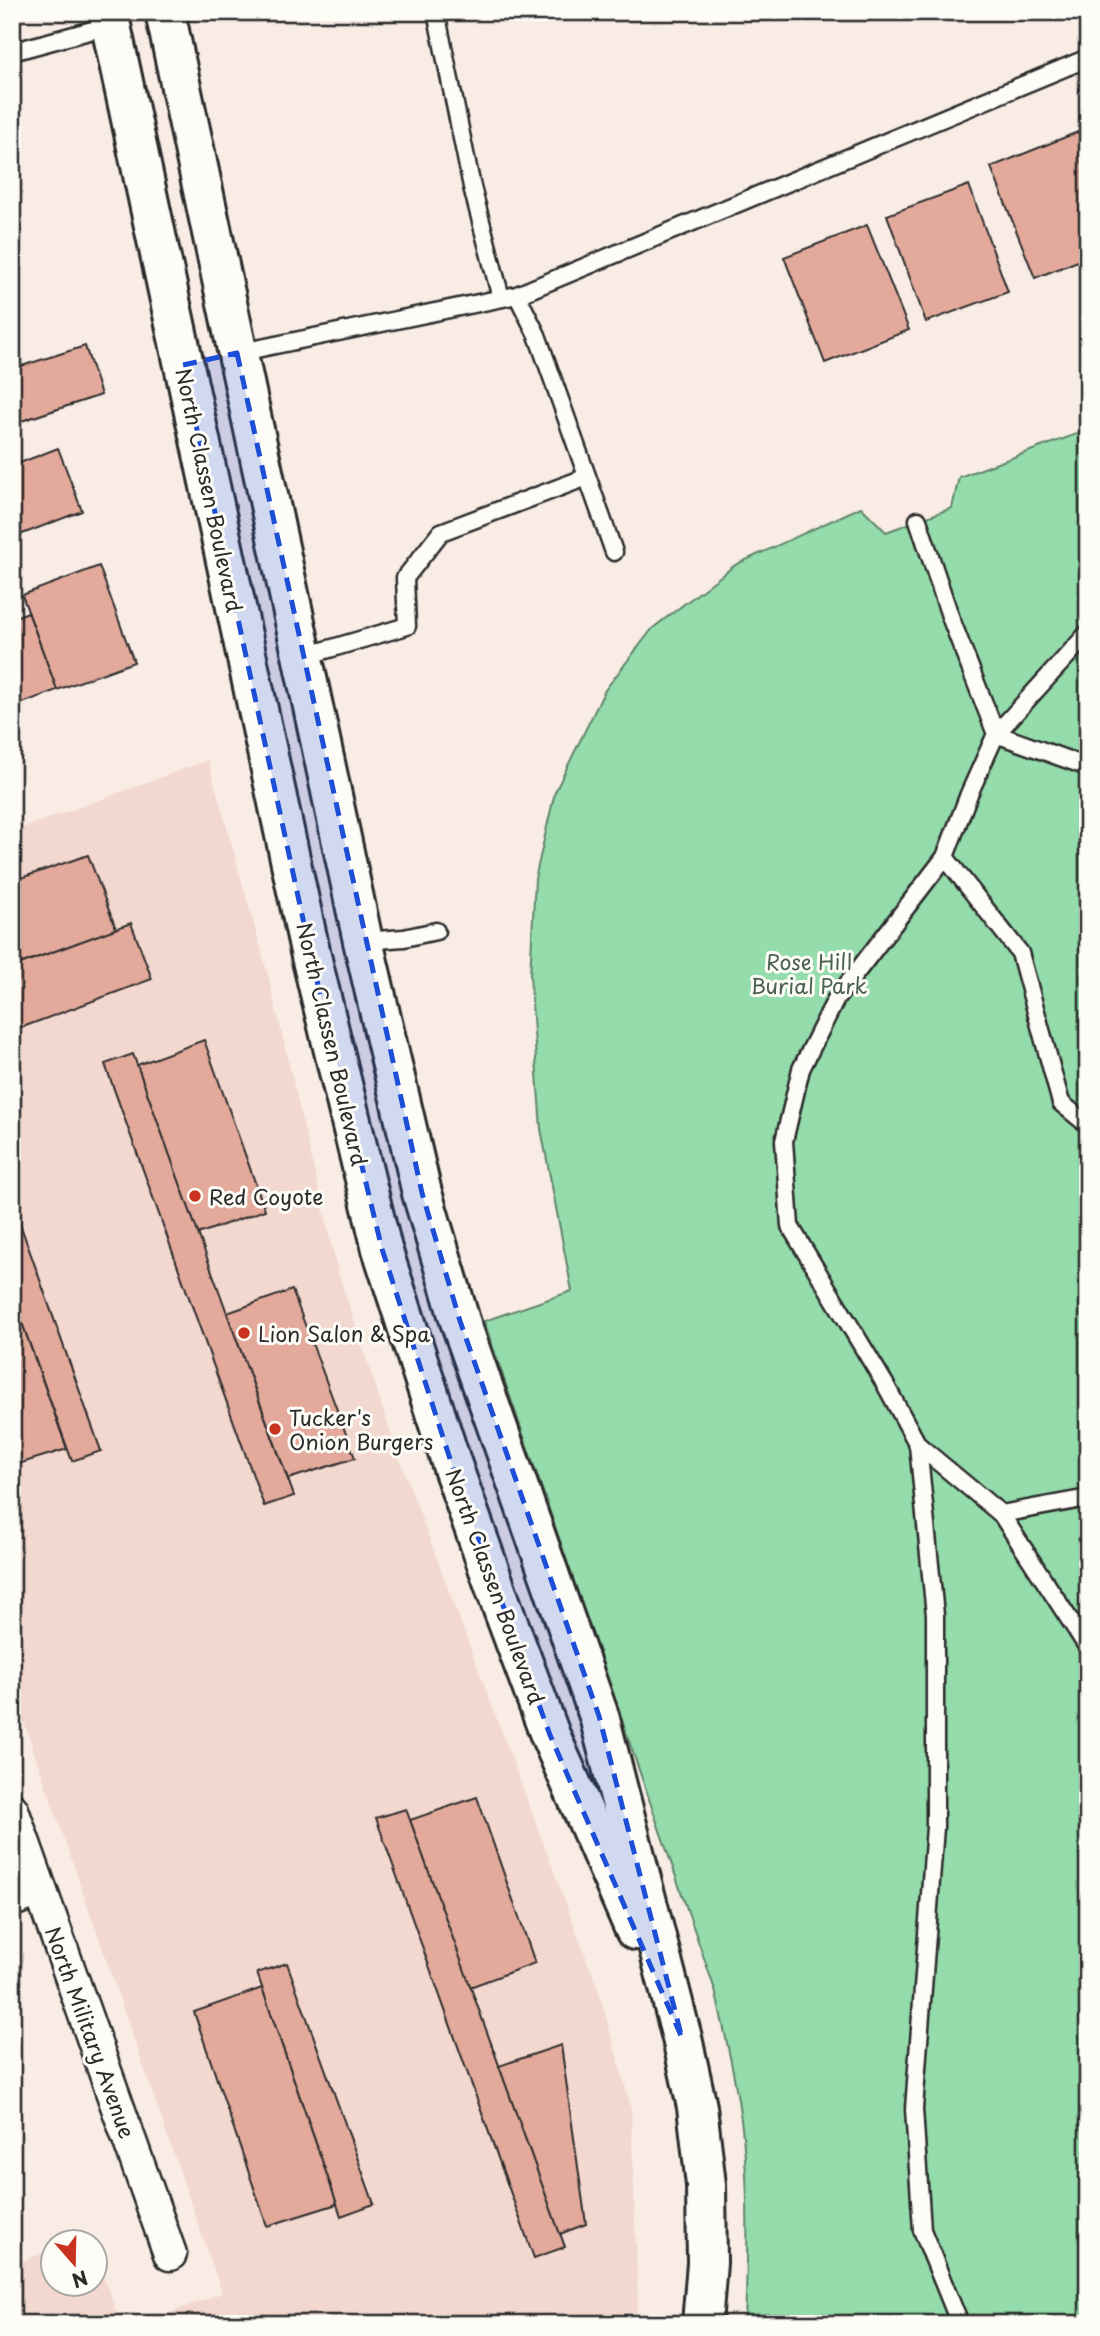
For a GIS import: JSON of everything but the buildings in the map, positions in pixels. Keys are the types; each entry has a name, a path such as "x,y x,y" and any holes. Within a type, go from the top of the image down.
{"main road":[{"path":"110,19 156,12"},
{"name":"North Classen Boulevard","path":"165,12 363,941 426,1206 472,1357 599,1716 682,2038 697,2107 706,2185 708,2263 702,2324"},
{"name":"North Classen Boulevard","path":"110,19 311,956 382,1249 503,1612 550,1735 682,2038"},
{"path":"183,365 237,353"},
{"path":"311,956 363,941"}],"street":[{"name":"North Military Avenue","path":"12,1810 26,1895 170,2254"}],"lane":[{"path":"436,12 472,187 509,297 537,335 614,552"},
{"path":"19,50 110,19"},
{"path":"237,353 509,297 1088,58"},
{"path":"302,657 407,626 405,578 441,531 587,477"},
{"path":"918,520 951,619 996,734 1088,767"},
{"path":"1088,633 996,734 969,794 945,858 836,999 801,1069 784,1141 790,1226 885,1384 918,1445 1001,1514 1088,1648"},
{"path":"945,858 1020,953 1061,1103 1088,1125"},
{"path":"363,941 404,938 436,931"},
{"path":"918,1445 935,1615 935,1827 914,2109 922,2230 960,2324"},
{"path":"1001,1514 1088,1498"}],"highlighted area":[{"path":"237,353 422,1193 460,1321 599,1716 682,2038 550,1735 453,1468 382,1249 311,956 183,365"}],"shaded area":[{"path":"208,760 268,975 338,1272 398,1455 599,1992 631,2107 638,2304 634,2324 140,2324 222,2293 12,1688 12,832"},
{"path":"38,2255 38,2298 108,2298 108,2290 121,2324 12,2324 12,2265"}],"green space":[{"name":"Rose Hill Burial Park","path":"1088,430 1088,2324 745,2324 747,2220 743,2137 715,1990 484,1321 572,1291 541,1129 530,976 535,879 555,792 605,690 653,628 735,565 861,507 886,532 952,508 959,477"}],"place":[{"name":"Red Coyote","path":"195,1196"},
{"name":"Lion Salon & Spa","path":"244,1333"},
{"name":"Tucker's Onion Burgers","path":"275,1429"}]}
